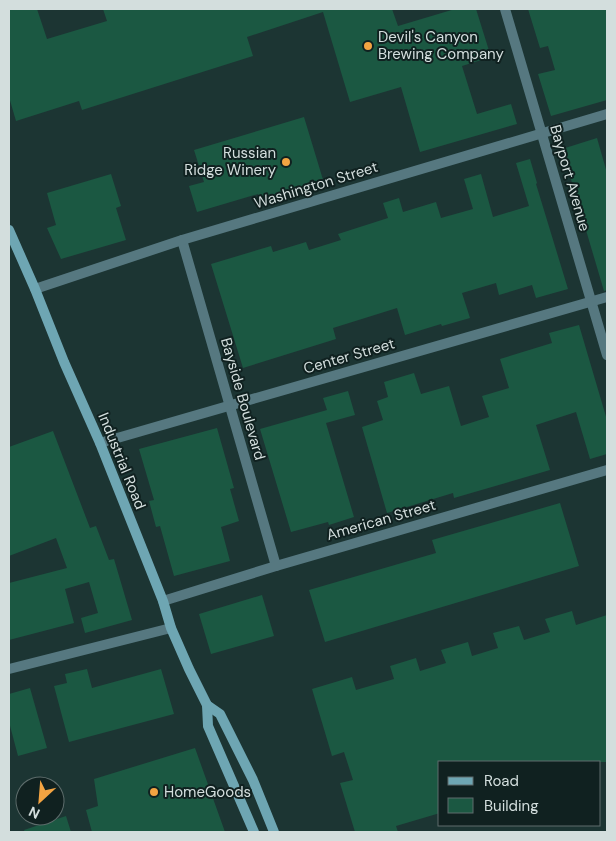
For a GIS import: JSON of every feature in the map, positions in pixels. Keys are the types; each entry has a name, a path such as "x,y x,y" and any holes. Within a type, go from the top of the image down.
{"main road":[{"name":"Industrial Road","path":"9,230 100,443 163,601 171,628 207,705 208,726 254,832"},
{"name":"Industrial Road","path":"207,705 220,714 252,780 274,832"}],"street":[{"name":"Bayport Avenue","path":"504,9 607,355"},
{"name":"Washington Street","path":"35,289 182,240 607,114"},
{"name":"Bayside Boulevard","path":"182,240 276,566"},
{"name":"Center Street","path":"100,443 230,407 607,296"},
{"name":"American Street","path":"163,601 276,566 607,470"},
{"path":"9,670 171,628"}],"shaded area":[{"path":"9,9 607,9 607,832 9,832"}],"building":[{"path":"9,9 37,9 47,39 107,21 103,9 392,9 398,26 455,9 476,9 491,57 462,66 477,114 511,104 517,124 420,152 401,87 350,102 323,12 247,37 253,56 82,110 79,101 16,121 9,97"},
{"path":"528,9 607,9 607,100 551,116 538,74 555,70 548,46 540,48"},
{"path":"304,117 324,183 260,203 258,194 197,212 189,186 204,182 194,150"},
{"path":"597,138 607,173 607,290 604,291 562,149"},
{"path":"530,159 568,289 536,298 532,285 499,295 496,283 462,293 470,318 442,326 441,324 405,335 397,308 333,328 336,339 243,368 211,264 271,246 273,252 306,242 309,250 341,240 338,234 388,218 383,203 399,198 403,212 436,202 441,218 473,209 464,179 481,174 493,217 529,206 516,163"},
{"path":"111,174 121,206 116,208 126,240 61,259 47,228 56,225 47,193"},
{"path":"579,325 607,420 607,454 590,459 576,412 536,425 550,470 454,498 453,493 387,513 362,427 383,420 377,401 388,397 384,382 414,373 421,394 449,386 461,426 489,417 482,396 509,388 500,359 552,343 549,333"},
{"path":"348,391 355,415 326,423 354,517 329,525 328,522 291,532 260,429 327,410 323,398"},
{"path":"217,428 234,488 230,489 239,521 221,527 230,561 174,576 160,526 156,527 149,501 154,500 139,449"},
{"path":"53,431 90,528 96,526 109,560 114,559 132,620 85,633 81,618 98,613 89,582 65,589 74,623 9,640 9,583 67,568 56,538 9,556 9,447"},
{"path":"560,503 579,566 325,642 309,590 436,553 432,540"},
{"path":"262,595 274,636 211,654 199,614"},
{"path":"572,611 576,625 607,615 607,762 438,761 438,814 396,826 398,832 355,832 340,783 353,780 344,752 332,756 312,689 352,677 356,690 394,679 390,666 416,658 420,671 446,663 441,650 468,642 472,656 498,648 493,633 519,626 524,640 550,632 545,619"},
{"path":"87,669 92,688 161,669 174,714 69,742 54,686 67,683 65,674"},
{"path":"30,688 47,748 18,756 9,722 9,694"},
{"name":"HomeGoods","path":"195,748 225,832 92,832 86,810 98,806 94,779"},
{"path":"65,816 71,832 25,832 24,830 36,826 65,826"}],"place":[{"name":"Devil's Canyon Brewing Company","path":"368,46"},
{"name":"Russian Ridge Winery","path":"286,162"},
{"name":"HomeGoods","path":"154,792"}]}
